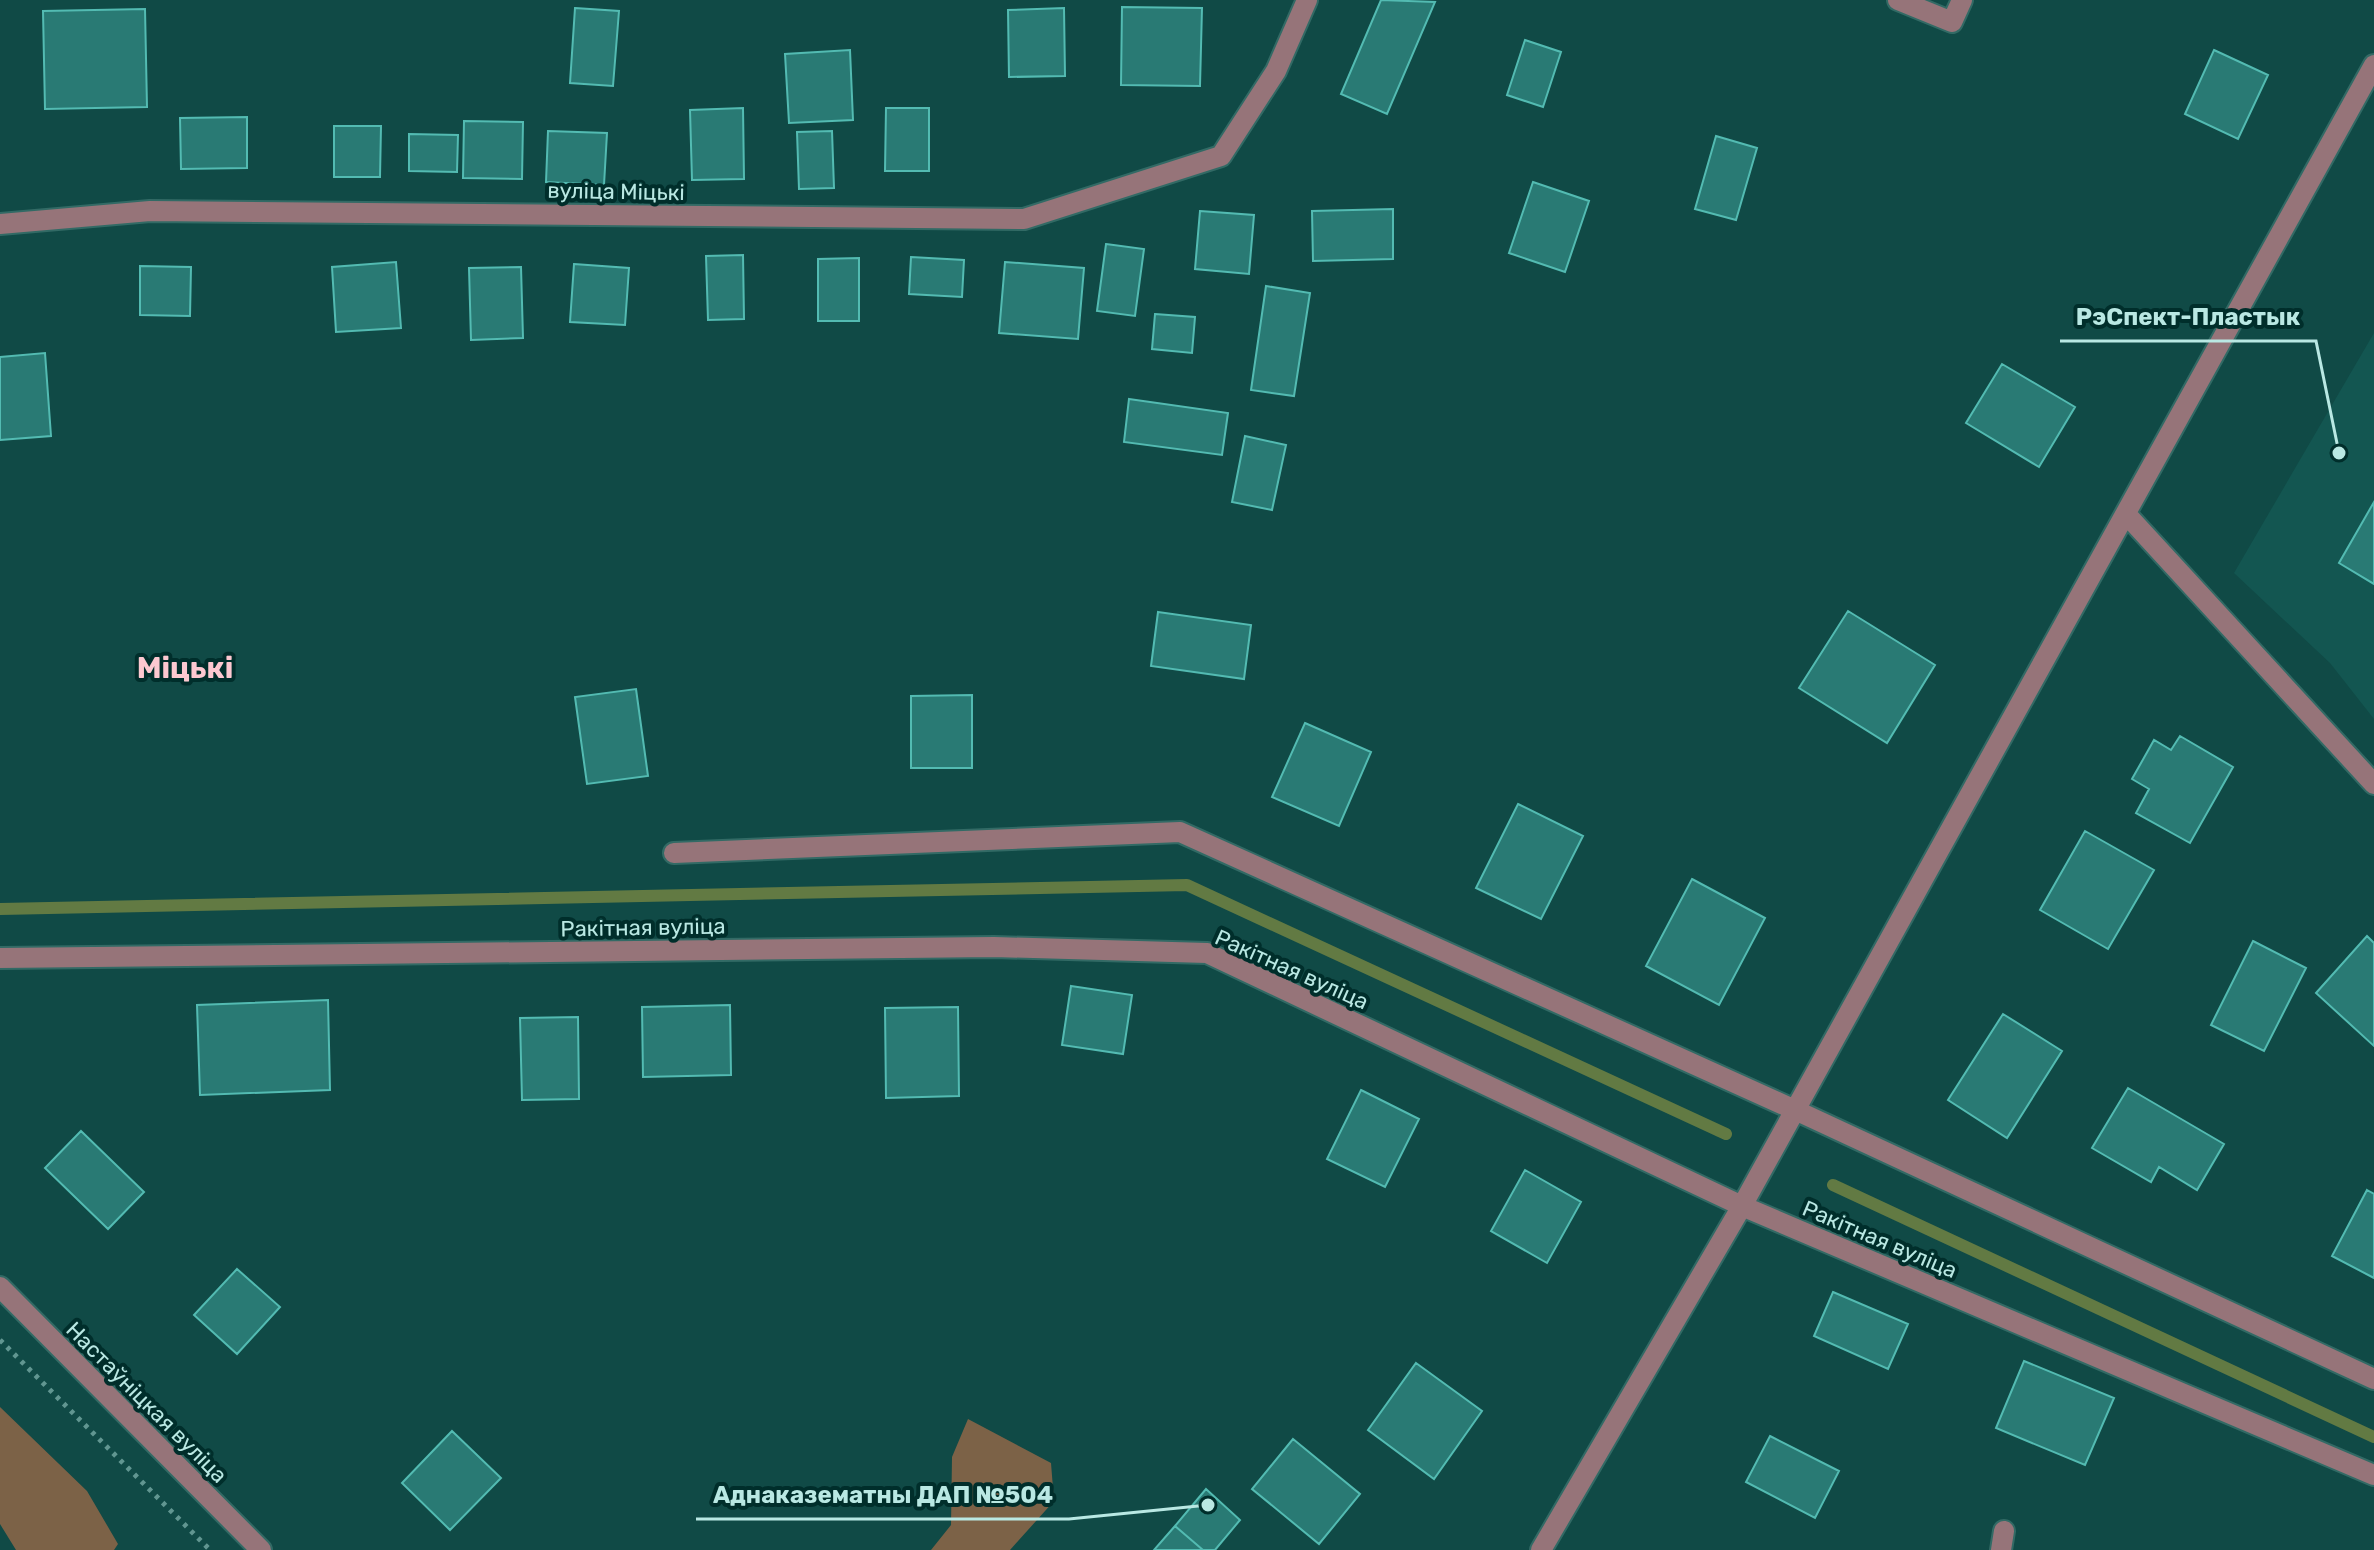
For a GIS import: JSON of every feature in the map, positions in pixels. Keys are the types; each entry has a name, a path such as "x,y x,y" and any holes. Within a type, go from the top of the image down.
{"street":[{"name":"вуліца Міцькі","path":"0,224 150,211 1024,219 1221,156 1276,71 1307,0"},
{"path":"1898,0 1952,22 1962,0"},
{"path":"1541,1550 1742,1206 2374,65"},
{"path":"2126,514 2374,784"},
{"path":"674,853 1180,832 1795,1110 2374,1379"},
{"name":"Ракітная вуліца","path":"0,958 978,947 1207,953 1742,1206 2374,1475"},
{"name":"Настаўніцкая вуліца","path":"0,1287 261,1550"}],"path":[{"path":"0,1340 210,1550"}],"shaded area":[{"path":"2374,333 2374,719 2330,663 2234,573"},
{"path":"0,1407 87,1491 118,1544 114,1550 16,1550 0,1524"},
{"path":"968,1419 1051,1463 1054,1501 1010,1550 931,1550 951,1525 952,1457"}],"building":[{"path":"1381,0 1435,2 1387,114 1341,94"},
{"path":"1122,7 1202,8 1200,86 1121,85"},
{"path":"575,8 619,11 613,86 570,83"},
{"path":"1064,8 1065,76 1009,77 1008,10"},
{"path":"145,9 147,107 45,109 43,11"},
{"path":"1525,40 1561,52 1543,107 1507,95"},
{"path":"850,50 853,120 789,123 785,54"},
{"path":"2214,50 2268,75 2238,139 2185,114"},
{"path":"743,108 744,179 692,180 690,110"},
{"path":"886,108 929,108 929,171 885,171"},
{"path":"247,117 247,168 181,169 180,118"},
{"path":"464,121 523,122 522,179 463,178"},
{"path":"334,126 381,126 380,177 334,177"},
{"path":"548,131 607,133 604,185 546,182"},
{"path":"832,131 834,188 799,189 797,132"},
{"path":"409,134 458,135 457,172 409,171"},
{"path":"1716,136 1757,148 1736,220 1695,209"},
{"path":"1533,182 1589,201 1565,272 1509,253"},
{"path":"1393,209 1393,259 1313,261 1312,211"},
{"path":"1200,211 1254,215 1249,274 1195,269"},
{"path":"1106,244 1144,249 1135,316 1097,311"},
{"path":"743,255 744,319 708,320 706,256"},
{"path":"911,257 964,260 962,297 909,294"},
{"path":"859,258 859,321 818,321 818,259"},
{"path":"396,262 401,328 336,332 332,267"},
{"path":"1005,262 1084,268 1078,339 999,333"},
{"path":"574,264 629,268 625,325 570,322"},
{"path":"140,266 191,267 190,316 140,315"},
{"path":"521,267 523,338 471,340 469,268"},
{"path":"1266,286 1310,293 1294,396 1251,390"},
{"path":"1155,314 1195,317 1192,353 1152,349"},
{"path":"45,353 51,436 0,440 0,357"},
{"path":"2002,364 2075,407 2039,467 1966,423"},
{"path":"1129,399 1228,413 1222,455 1124,442"},
{"path":"1245,436 1286,445 1272,510 1232,502"},
{"path":"2374,502 2374,584 2339,563"},
{"path":"1848,611 1935,665 1887,743 1799,688"},
{"path":"1158,612 1251,625 1244,679 1151,666"},
{"path":"636,689 648,776 587,784 575,697"},
{"path":"972,695 972,768 911,768 911,696"},
{"path":"1305,723 1371,752 1339,826 1272,797"},
{"path":"2180,736 2233,767 2190,843 2136,813 2149,789 2132,779 2154,740 2171,750"},
{"path":"1518,804 1583,836 1541,919 1476,888"},
{"path":"2085,831 2154,870 2108,949 2040,910"},
{"path":"1692,879 1765,918 1719,1005 1646,966"},
{"path":"2367,936 2374,943 2374,1046 2316,993"},
{"path":"2253,941 2306,968 2264,1051 2211,1025"},
{"path":"1071,986 1132,995 1123,1054 1062,1045"},
{"path":"328,1000 330,1090 200,1095 197,1005"},
{"path":"730,1005 731,1075 643,1077 642,1007"},
{"path":"958,1007 959,1096 886,1098 885,1008"},
{"path":"2003,1014 2062,1051 2007,1138 1948,1100"},
{"path":"578,1017 579,1099 522,1100 520,1018"},
{"path":"2128,1088 2224,1144 2197,1190 2159,1167 2151,1182 2092,1148"},
{"path":"1361,1090 1419,1119 1385,1187 1327,1159"},
{"path":"81,1131 144,1192 108,1229 45,1168"},
{"path":"1525,1170 1581,1202 1547,1263 1491,1231"},
{"path":"2367,1190 2374,1194 2374,1278 2332,1256"},
{"path":"237,1269 280,1307 237,1354 194,1315"},
{"path":"1833,1292 1908,1324 1888,1369 1814,1336"},
{"path":"2024,1361 2114,1398 2085,1465 1996,1428"},
{"path":"1416,1363 1482,1411 1434,1479 1368,1430"},
{"path":"452,1431 501,1478 450,1530 402,1483"},
{"path":"1770,1436 1839,1471 1815,1518 1746,1482"},
{"path":"1293,1439 1360,1494 1319,1544 1252,1489"},
{"path":"1206,1489 1240,1520 1215,1550 1203,1550 1175,1526"},
{"path":"1175,1526 1203,1550 1154,1550"}],"waterway":[{"path":"0,909 1187,885 1726,1134"},
{"path":"1833,1185 2374,1437"}],"place":[{"name":"РэСпект-Пластык","path":"2339,453"},
{"name":"Аднаказематны ДАП №504","path":"1208,1505"}],"district":[{"name":"Міцькі","path":"185,668"}]}
